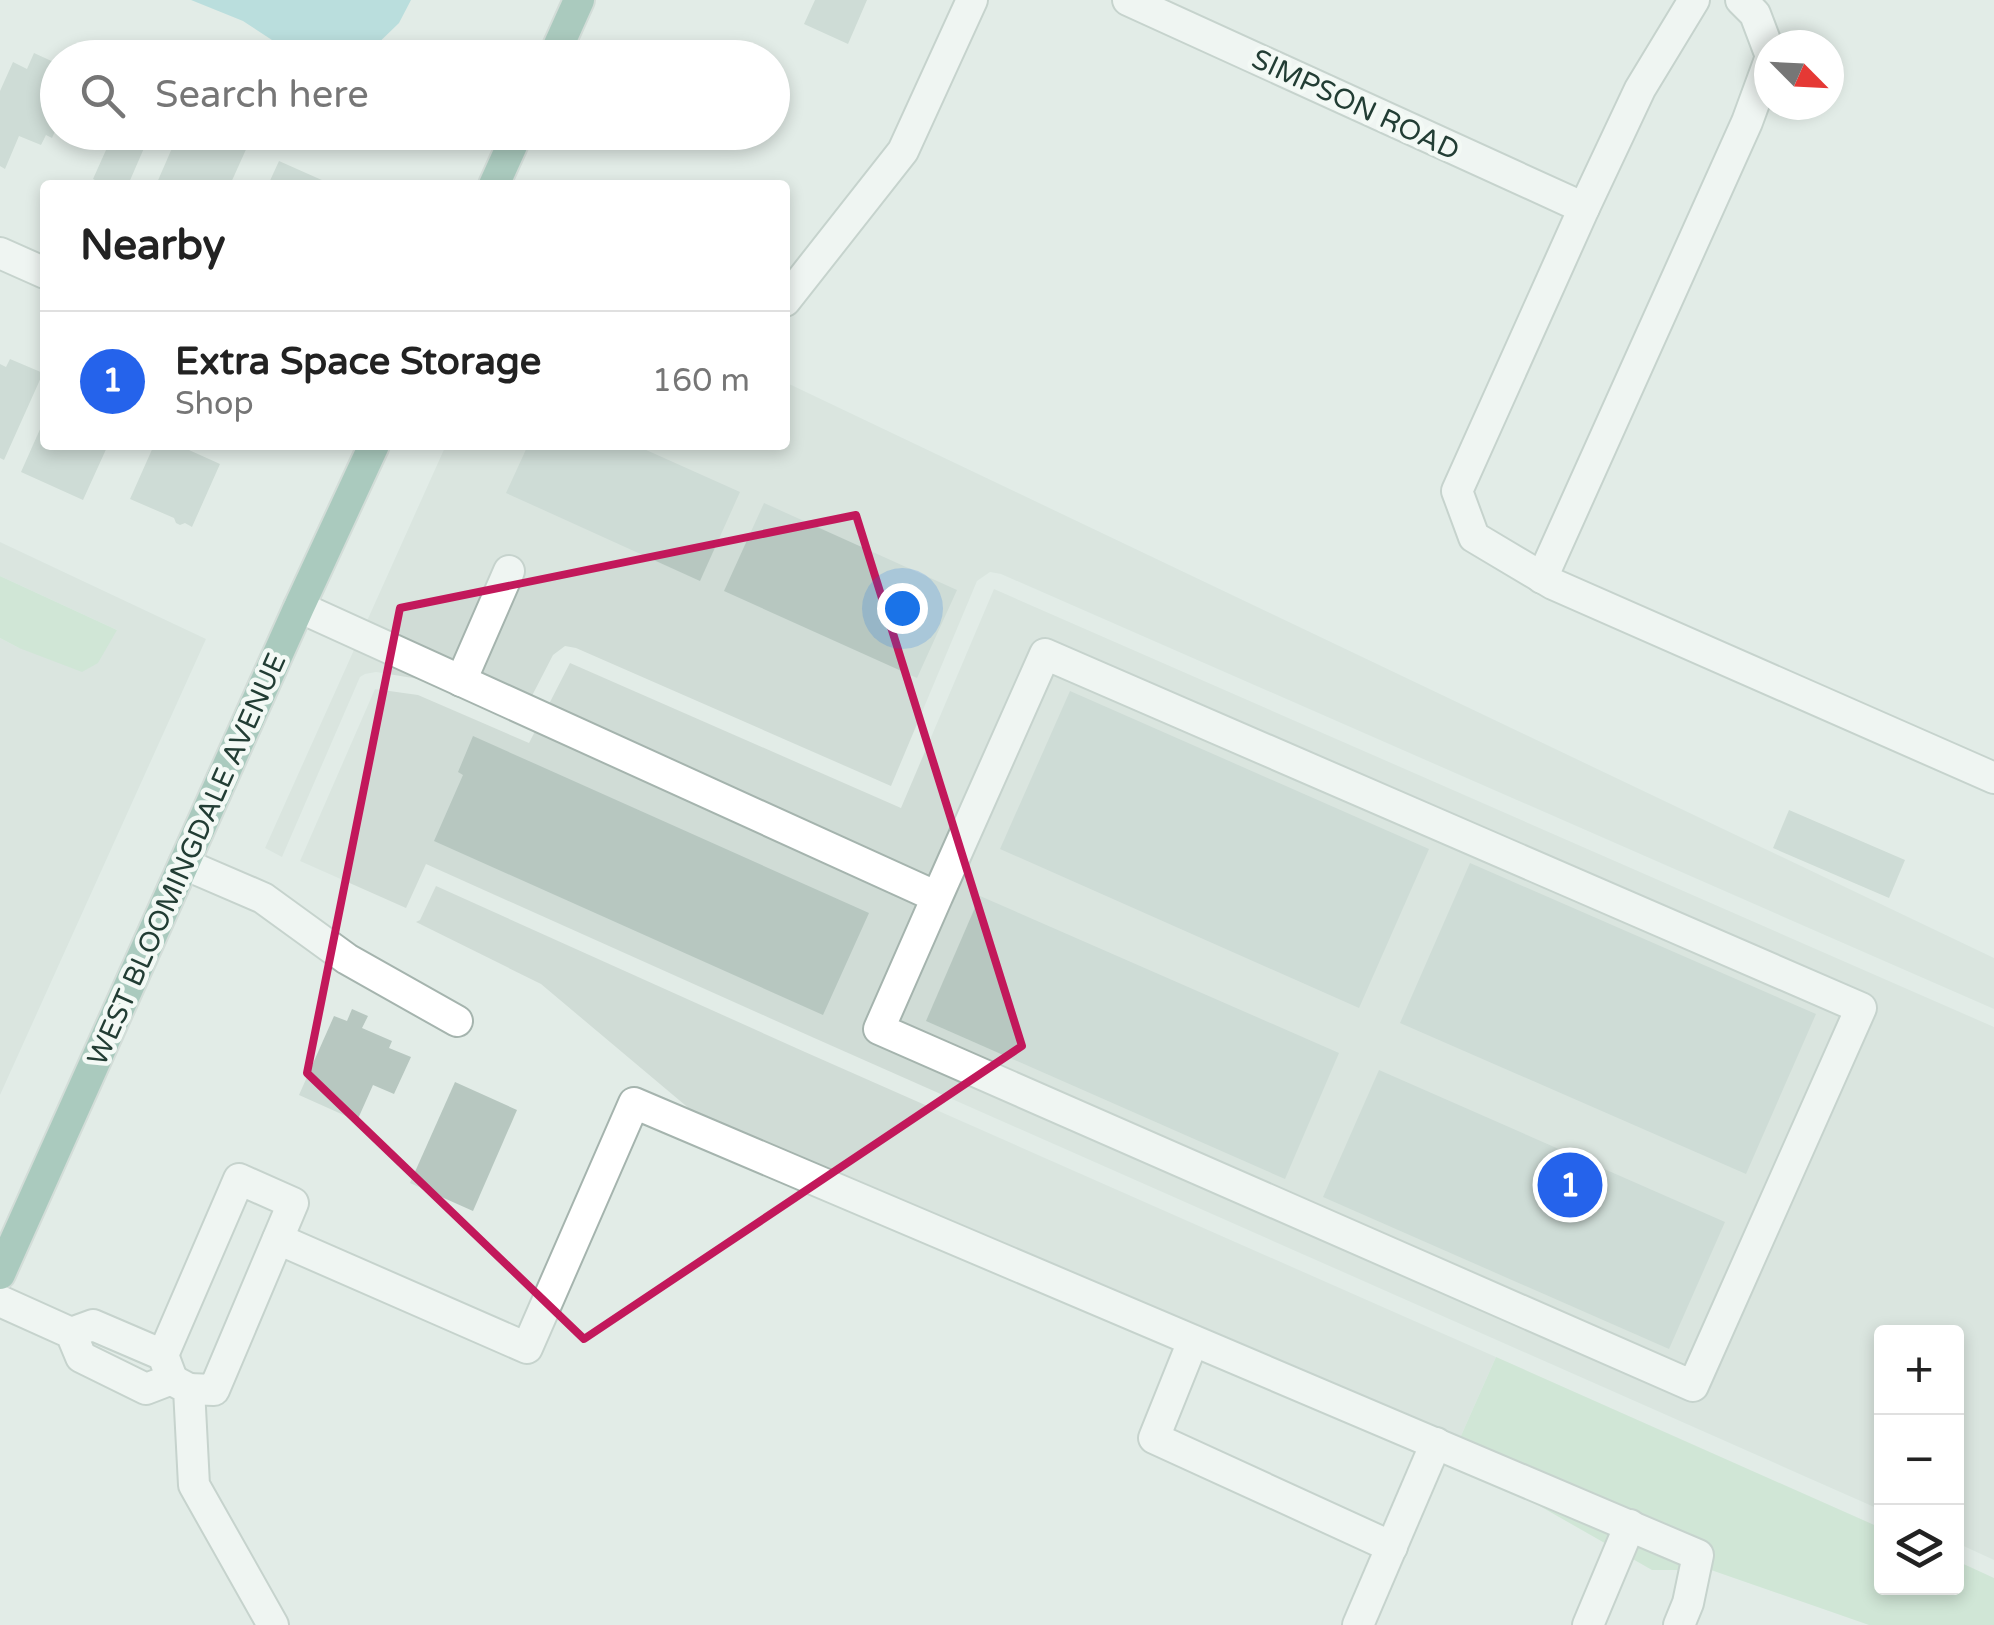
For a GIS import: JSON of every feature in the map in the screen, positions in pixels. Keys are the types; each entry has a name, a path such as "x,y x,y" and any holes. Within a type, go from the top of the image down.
{"main road":[{"path":"561,40 580,0"},
{"path":"496,180 510,150"},
{"name":"WEST BLOOMINGDALE AVENUE","path":"0,1274 372,450"}],"street":[{"path":"790,294 903,151 972,0"},
{"name":"SIMPSON ROAD","path":"1128,0 1584,208"},
{"path":"1694,0 1640,89 1457,491 1474,537 1542,578 1994,778"},
{"path":"1741,0 1755,14 1761,30"},
{"path":"1542,578 1754,103"},
{"path":"0,253 40,271"},
{"path":"461,680 509,570"},
{"path":"299,607 938,897"},
{"path":"1045,654 1861,1008 1694,1386 879,1029 938,897 1045,654"},
{"path":"184,864 263,898 347,959 457,1020"},
{"path":"278,1239 527,1348 634,1103 1698,1555 1688,1604 1679,1625"},
{"path":"0,1301 71,1334 81,1357 146,1389 174,1374 214,1390 293,1203 240,1179 174,1374 194,1484 273,1625"},
{"path":"1193,1340 1154,1438 1392,1547"},
{"path":"1358,1625 1436,1443"},
{"path":"1588,1625 1630,1526"}],"highlighted area":[{"path":"856,515 1022,1046 584,1339 307,1073 400,608"}],"shaded area":[{"path":"790,384 1994,958 1994,1009 990,572 977,581 891,786 565,646 553,655 519,721 419,679 376,672 360,677 282,857 265,848 444,450 790,450"},
{"path":"0,542 206,639 0,1095 0,638 19,648 117,630 0,576"},
{"path":"994,589 1994,1027 1994,1560 1964,1546 1964,1325 1874,1325 1874,1507 426,864 406,908 300,861 375,689 418,695 529,743 570,663 901,808"},
{"path":"436,886 1496,1357 1452,1456 1297,1367 1110,1303 748,1158 541,984 416,922"}],"green space":[{"path":"0,576 117,630 98,663 82,672 0,638"},
{"path":"1496,1357 1874,1525 1874,1595 1964,1595 1964,1564 1994,1578 1994,1625 1869,1625 1711,1570 1652,1570 1452,1456"}],"water":[{"path":"191,0 411,0 399,23 382,40 272,40 243,21"}],"building":[{"path":"815,0 867,0 848,44 804,24"},
{"path":"34,53 40,56 40,145 19,136 5,169 0,166 0,91 13,62 27,69"},
{"path":"106,150 143,150 130,180 93,179"},
{"path":"171,150 246,150 232,180 158,180"},
{"path":"279,161 322,180 270,180"},
{"path":"10,359 40,372 40,380 4,460 0,458 0,364 6,367"},
{"path":"40,429 40,450 106,450 83,500 21,472"},
{"path":"152,450 189,450 220,464 192,527 180,525 174,518 130,499"},
{"path":"526,450 646,450 740,492 700,581 506,493"},
{"path":"764,503 957,590 917,678 724,591"},
{"path":"1070,691 1429,849 1359,1008 1000,849"},
{"path":"473,736 869,913 823,1015 434,841 463,775 458,772"},
{"path":"1789,810 1905,860 1889,898 1773,848"},
{"path":"1470,863 1816,1014 1746,1174 1400,1023"},
{"path":"980,896 1339,1053 1285,1179 926,1021"},
{"path":"352,1009 368,1016 362,1028 392,1041 389,1048 411,1057 394,1094 373,1085 357,1121 299,1095 334,1016 347,1021"},
{"path":"1379,1070 1725,1222 1669,1349 1323,1197"},
{"path":"455,1082 517,1110 473,1211 410,1183"}],"place":[{"name":"Extra Space Storage","path":"1570,1185"}]}
